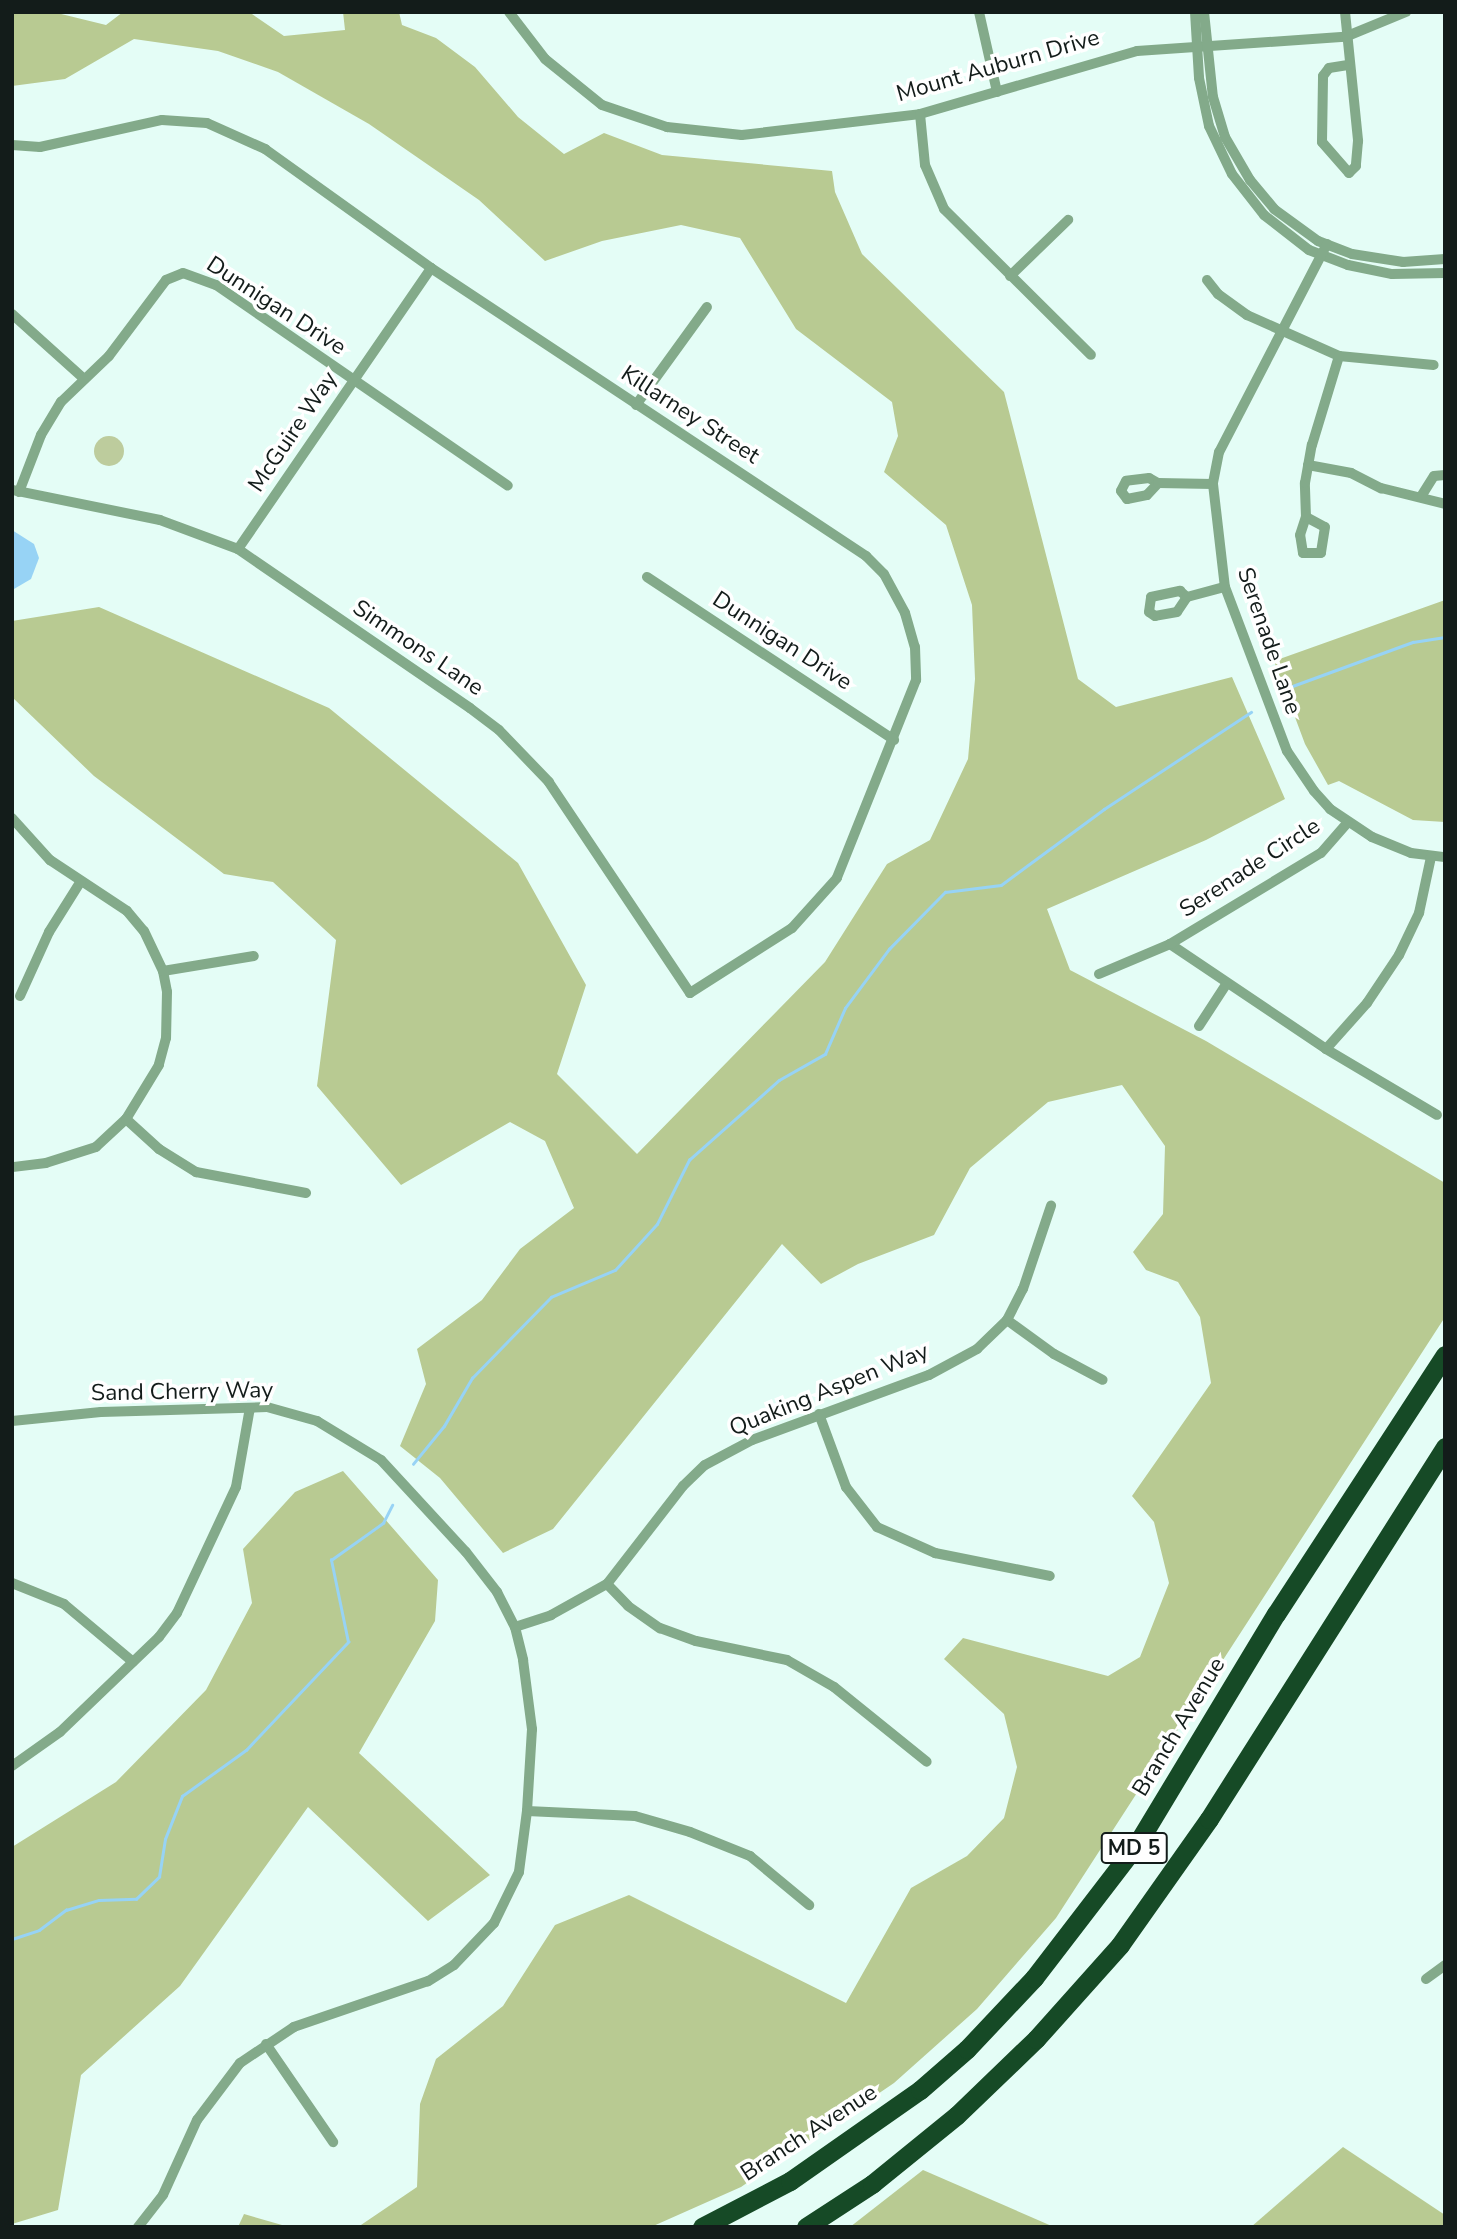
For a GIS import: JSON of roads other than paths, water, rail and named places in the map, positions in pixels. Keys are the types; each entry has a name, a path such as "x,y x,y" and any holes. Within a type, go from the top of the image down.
{"highway":[{"name":"Branch Avenue","path":"702,2227 790,2181 920,2090 967,2049 1034,1978 1137,1844 1276,1614 1445,1355"},
{"name":"MD 5","path":"806,2227 872,2184 967,2107 1036,2039 1119,1945 1209,1819 1445,1447"}],"street":[{"name":"Mount Auburn Drive","path":"509,12 545,60 581,91 642,122 742,135 920,114 1117,55 1202,45 1345,37 1406,12"},
{"path":"979,12 997,92"},
{"path":"1195,12 1213,97 1236,160 1274,209 1327,244 1370,258 1445,259"},
{"path":"1204,12 1204,110 1232,174 1264,215 1320,256 1392,274 1445,273"},
{"path":"1345,12 1345,37 1358,141 1356,166 1349,173 1322,142 1323,76 1329,68 1348,65"},
{"path":"920,114 925,165 944,209 1091,355"},
{"name":"Killarney Street","path":"12,145 40,147 146,121 207,123 265,149 431,268 825,528 884,574 905,613 916,665 912,701 837,878 792,928 690,993"},
{"path":"1010,276 1068,220"},
{"name":"Serenade Lane","path":"1327,244 1234,417 1219,452 1213,484 1225,587 1287,751 1314,791 1348,822 1388,845 1431,857 1445,857"},
{"name":"McGuire Way","path":"238,549 431,268"},
{"name":"Dunnigan Drive","path":"16,491 41,435 82,377 109,356 166,280 183,272 216,285 353,382 508,486"},
{"path":"1207,280 1228,302 1280,331 1339,356 1434,365"},
{"path":"636,405 707,307"},
{"path":"12,314 82,377"},
{"path":"1306,517 1308,465 1339,356"},
{"path":"1308,465 1350,473 1394,491 1422,495 1425,500 1445,504"},
{"path":"1422,495 1434,476 1445,475"},
{"path":"1158,484 1213,484"},
{"name":"Simmons Lane","path":"16,491 160,520 238,549 499,730 549,782 690,993"},
{"name":"Dunnigan Drive","path":"647,577 894,740"},
{"path":"1187,597 1225,587"},
{"path":"12,818 33,846 127,911 144,931 163,971 167,992 164,1047 143,1097 126,1119 96,1147 46,1163 12,1167"},
{"name":"Serenade Circle","path":"1099,974 1170,944 1321,853 1348,822"},
{"path":"1326,1049 1367,1003 1399,955 1419,913 1431,857"},
{"path":"20,996 50,932 81,881"},
{"name":"Serenade Circle","path":"1170,944 1326,1049 1437,1115"},
{"path":"163,971 254,956"},
{"path":"1199,1026 1227,983"},
{"path":"126,1119 159,1149 196,1172 306,1193"},
{"name":"Quaking Aspen Way","path":"514,1627 551,1615 607,1584 683,1486 705,1465 752,1440 929,1375 977,1349 1007,1320 1024,1289 1051,1206"},
{"path":"1007,1320 1054,1354 1103,1380"},
{"name":"Sand Cherry Way","path":"12,1421 101,1412 267,1407 317,1421 381,1460 466,1552 497,1592 514,1627 533,1729 519,1872 509,1898 494,1923 454,1965 395,1994 294,2027 240,2063 209,2102 163,2195 138,2227"},
{"path":"12,1766 60,1732 168,1626 190,1589 236,1487 250,1408"},
{"path":"818,1414 846,1486 877,1527 934,1553 1050,1576"},
{"path":"12,1583 64,1604 134,1662"},
{"path":"607,1584 628,1606 660,1628 696,1641 787,1660 834,1687 927,1762"},
{"path":"527,1811 635,1816 727,1844 777,1876 809,1905"},
{"path":"1426,1979 1445,1965"},
{"path":"266,2044 332,2142"}],"water":[{"path":"12,530 34,544 39,558 31,579 14,589"}],"waterway":[{"path":"1287,688 1413,642 1445,637"},
{"path":"413,1464 444,1426 472,1378 551,1297 615,1270 657,1224 689,1160 779,1080 825,1054 845,1008 889,949 945,892 1001,885 1104,809 1251,712"},
{"path":"12,1939 39,1930 66,1910 99,1900 136,1899 159,1877 165,1839 182,1796 246,1750 348,1642 331,1560 383,1523 392,1505"}]}
